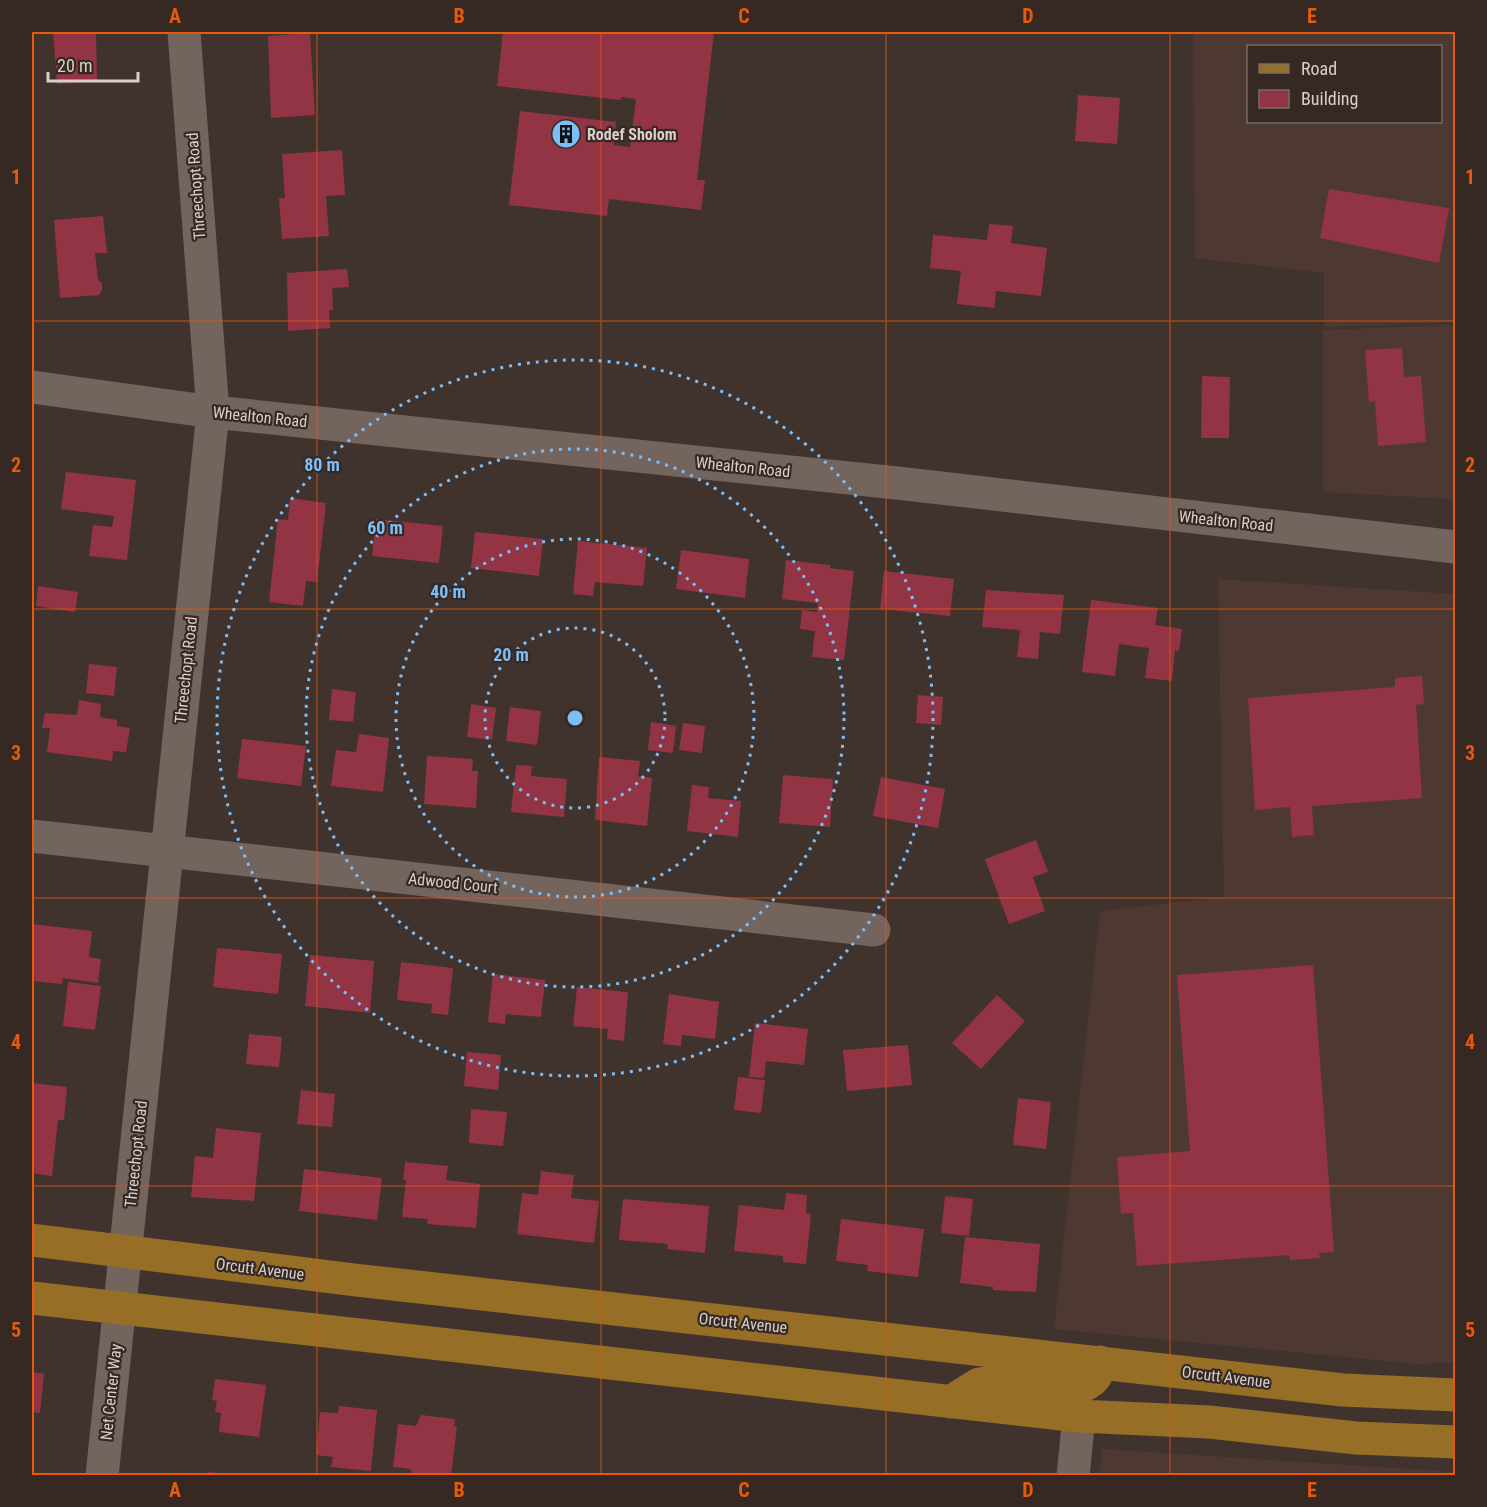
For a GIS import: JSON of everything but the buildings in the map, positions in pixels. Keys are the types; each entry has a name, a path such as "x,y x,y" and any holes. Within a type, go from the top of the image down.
{"main road":[{"name":"Orcutt Avenue","path":"32,1240 1343,1390 1455,1395"},
{"path":"32,1298 1079,1416 1209,1422 1356,1438 1455,1442"},
{"path":"950,1402 979,1384 999,1381 1083,1386 1092,1382 1098,1374 1100,1362"}],"street":[{"name":"Threechopt Road","path":"121,1308 213,412 184,32"},
{"name":"Whealton Road","path":"32,387 213,412 887,482 1455,547"},
{"name":"Adwood Court","path":"32,836 874,930"},
{"name":"Net Center Way","path":"102,1476 121,1308"},
{"path":"1073,1476 1079,1416"}],"shaded area":[{"path":"1193,32 1455,32 1455,322 1324,327 1324,273 1195,258"},
{"path":"1455,325 1455,499 1323,492 1323,330"},
{"path":"1218,579 1455,594 1455,1362 1418,1364 1054,1329 1100,911 1224,897"},
{"path":"1102,1449 1455,1472 1455,1475 1099,1475"}],"place":[{"name":"Rodef Sholom","path":"566,134"}]}
